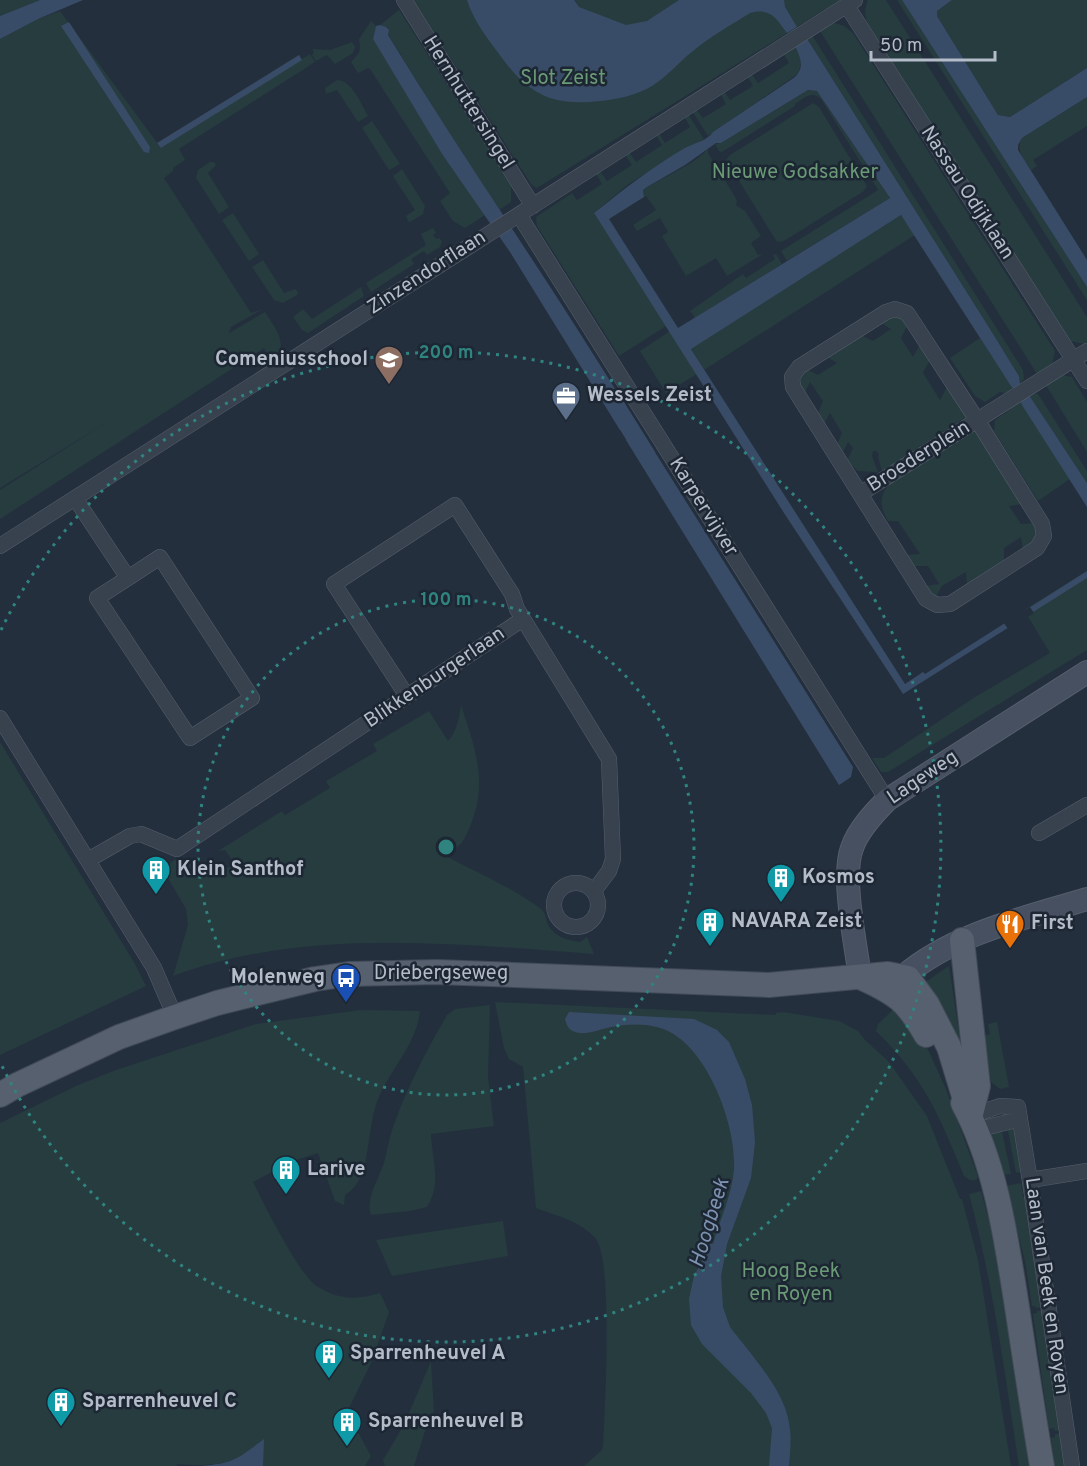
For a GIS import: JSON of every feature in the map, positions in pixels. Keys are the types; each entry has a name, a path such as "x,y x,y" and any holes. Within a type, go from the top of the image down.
{"main road":[{"name":"Lageweg","path":"860,977 848,883 852,848 861,832 887,800 1087,672"},
{"path":"904,976 931,957 962,940 1087,899"},
{"path":"962,940 978,1086 973,1123"},
{"name":"Driebergseweg","path":"0,1095 119,1037 217,1003 315,979 368,973 437,972 770,985 888,974 904,976"},
{"name":"Laan van Beek en Royen","path":"904,976 912,981 922,996 949,1047 993,1181 1010,1262 1042,1466"},
{"name":"Laan van Beek en Royen","path":"860,977 892,993 906,1004 916,1017 973,1123"}],"street":[{"name":"Hernhuttersingel","path":"404,0 522,213"},
{"name":"Zinzendorflaan","path":"0,546 851,3"},
{"name":"Nassau Odijklaan","path":"851,3 1087,381"},
{"name":"Karpervijver","path":"522,213 649,421 887,800"},
{"name":"Broederplein","path":"900,310 907,313 977,420 1042,524 1044,536 1037,548 951,604 937,605 926,599 860,494 793,387 792,377 799,367 886,312 900,310"},
{"name":"Broederplein","path":"860,494 1087,351"},
{"path":"75,498 128,578"},
{"path":"407,696 334,584 455,506 512,594 516,609 522,619"},
{"path":"159,557 252,698 190,738 97,598 128,578 159,557"},
{"name":"Blikkenburgerlaan","path":"88,860 130,836 141,834 177,849 522,619 609,759 613,821 612,859 609,871 594,891"},
{"path":"0,718 154,968 175,1017"},
{"path":"1039,833 1087,805"},
{"name":"Laan van Beek en Royen","path":"973,1123 1000,1106 1019,1113 1072,1466"},
{"path":"1030,1180 1087,1171"}],"green space":[{"path":"0,0 40,0 0,16"},
{"name":"Slot Zeist","path":"413,0 840,0 537,188 531,184"},
{"path":"868,0 886,0 1087,317 1087,342 1084,344 1070,341 869,26 865,13"},
{"path":"897,0 902,0 1087,287 1087,300"},
{"path":"952,0 1087,0 1087,68 1010,117 998,115 937,16 937,11"},
{"path":"399,10 508,180 511,187 511,202 499,210 435,111 388,34 389,30 380,25"},
{"path":"60,11 161,148 310,54 315,62 179,149 185,160 164,178 251,313 263,309 231,327 229,333 265,312 277,331 281,343 278,355 272,361 264,348 0,519 0,490 109,421 0,488 0,39 38,19"},
{"path":"371,21 376,26 373,39 442,154 485,215 465,228 453,221 440,201 450,193 370,69 358,73 351,62 359,52 359,39"},
{"path":"835,23 853,33 1055,351 1052,364 1037,374 818,28"},
{"path":"812,35 1023,370 1024,379 1020,384 1019,376 806,37"},
{"path":"352,42 355,47 353,53 335,64 327,55 316,61 312,55 314,52 312,49 330,50"},
{"path":"794,44 801,59 799,73 708,136 692,111 696,109 703,118 726,104 720,93 724,91 730,100 753,86 747,75 751,73 758,83 789,63 783,53"},
{"path":"337,80 352,88 368,116 358,122 337,90 326,94 325,88"},
{"path":"808,90 817,91 890,198 787,261 781,251 878,190 818,96 805,97 795,106 722,152 715,144 721,143"},
{"path":"1087,97 1087,126 1033,160 1037,166 1031,170 1020,151 1022,138"},
{"name":"Nieuwe Godsakker","path":"813,103 819,107 867,186 864,191 784,241 777,242 726,160 730,155"},
{"path":"688,114 704,139 626,186 594,213 666,326 619,356 537,226 536,217 572,193 577,200 602,184 596,174 600,171 607,181 632,165 625,155 629,152 636,162 662,145 656,135 659,133 665,143 690,127 684,116"},
{"path":"372,121 400,164 389,170 362,128"},
{"path":"708,148 708,153 737,200 736,205 745,211 761,236 751,243 758,255 763,254 727,276 716,258 686,276 662,236 668,232 660,218 637,231 633,225 656,210 646,196 644,197 643,190 696,160"},
{"path":"210,162 216,165 208,173 229,207 219,214 196,178 198,170"},
{"path":"402,169 425,206 423,214 410,222 406,216 415,210 393,176"},
{"path":"233,213 259,254 249,261 222,220"},
{"path":"901,215 915,235 704,370 691,348"},
{"path":"433,228 436,233 433,235 442,241 440,247 427,255 424,251 411,259 414,264 371,292 366,283 426,245 421,234"},
{"path":"776,254 782,264 695,318 690,311 743,274 746,278 775,259 773,255"},
{"path":"263,260 284,293 295,289 298,292 297,295 283,303 274,300 252,267"},
{"path":"361,287 364,296 308,333 302,330 293,317 303,309 312,319"},
{"path":"899,316 908,324 901,338 913,357 920,344 930,360 923,373 940,400 947,387 966,417 882,471 879,455 877,451 873,451 872,456 878,472 858,471 847,461 853,448 848,442 842,454 836,447 842,433 830,413 823,426 817,415 823,401 810,382 804,394 799,388 798,377 806,369 818,375 837,363 825,356 859,334 873,341 891,329 879,322 887,317"},
{"path":"670,331 697,374 666,393 640,351"},
{"path":"980,338 1014,389 1005,393 1000,392 985,402 975,396 950,358"},
{"path":"1058,374 1072,377 1087,402 1087,452 1044,382"},
{"path":"1029,392 1038,394 1087,471 1087,483 1027,394"},
{"path":"1020,399 1070,479 1038,501 994,431 995,420 1011,409 1013,404"},
{"path":"974,431 1022,504 1009,506 1021,524 1035,523 1036,539 1023,550 1021,537 1004,548 1004,562 967,586 966,572 942,586 935,598 925,586 939,584 928,566 912,566 905,555 920,554 898,521 888,521 883,511 882,497 891,483"},
{"path":"1087,571 1087,650 888,772 881,772 872,758 884,758 975,697 1050,653 1024,610"},
{"path":"461,705 478,764 479,793 467,834 462,843 446,856 530,901 543,911 548,925 558,935 580,942 587,937 594,954 435,944 328,945 275,950 223,961 173,976 188,925 186,909 162,868 176,859 218,869 236,866 225,850 218,851 282,811 285,815 330,788 326,781 377,751 373,744 429,711 448,741 456,729"},
{"path":"0,742 135,964 146,986 0,1055"},
{"path":"949,966 965,1072 921,985"},
{"name":"Hoog Beek en Royen","path":"495,1002 776,1015 776,1013 783,1012 839,1021 858,1031 889,1062 927,1116 960,1199 962,1199 978,1260 1011,1466 584,1466 602,1450 603,1446 607,1338 605,1276 601,1253 596,1239 583,1228 536,1208 523,1067 509,1059 504,1048"},
{"path":"490,1005 488,1077 494,1126 431,1134 435,1180 432,1198 427,1207 371,1215 371,1195 384,1163 398,1112 439,1029 447,1015 455,1009"},
{"path":"898,1005 919,1030 946,1089 978,1177 976,1180 970,1180 964,1176 929,1098 893,1048 876,1031 878,1024"},
{"path":"361,1010 420,1011 409,1045 378,1099 361,1177 345,1195 344,1205 335,1201 318,1153 293,1161 253,1182 283,1239 310,1281 326,1291 349,1298 380,1293 389,1312 372,1361 347,1412 371,1456 365,1466 263,1466 263,1440 237,1459 212,1464 0,1466 0,1123 76,1086 116,1070 256,1024"},
{"path":"997,1022 1009,1087 1000,1089 991,1082 984,1036 990,1034 988,1024"},
{"path":"1007,1126 1016,1131 1025,1171 1016,1173"},
{"path":"1001,1127 1011,1174 1003,1175 990,1136 993,1129"},
{"path":"1021,1183 1023,1197 1027,1197 1033,1236 1030,1237 1031,1242 1034,1242 1043,1307 1032,1306 1025,1261 1006,1186"},
{"path":"981,1191 1000,1261 1037,1466 1019,1466 992,1295 969,1194"},
{"path":"503,1221 508,1256 392,1276 376,1240"},
{"path":"1044,1310 1062,1430 1055,1431 1054,1428 1049,1429 1033,1314"},
{"path":"431,1361 434,1411 414,1466 385,1466 383,1460 404,1425"},
{"path":"1063,1433 1068,1466 1055,1466 1051,1438 1055,1437 1055,1434"}],"water":[{"path":"40,0 83,0 38,19 0,39 0,16"},
{"path":"467,0 574,0 579,7 626,25 647,21 679,0 784,0 785,7 797,27 787,33 772,15 763,12 750,13 707,40 663,78 646,89 633,95 613,99 570,102 546,96 525,84 483,32"},
{"path":"902,0 952,0 937,11 937,16 998,115 1010,117 1087,68 1087,97 1022,138 1018,150 1087,260 1087,287"},
{"path":"69,22 150,147 149,153 144,152 61,26"},
{"path":"380,25 389,30 388,35 418,83 634,420 620,430 510,252 442,154 373,39 376,26"},
{"path":"806,37 1019,376 1020,384 1014,389 1011,386 901,215 691,349 905,684 923,672 925,674 1087,571 1087,578 903,694 784,513 594,213 661,163 707,138 795,77 801,65 794,44","holes":["808,90 817,91 890,198 678,328 609,219 644,197 643,190 647,187 685,165 716,143 721,143"]},
{"path":"299,55 302,60 161,148 157,143"},
{"path":"1027,394 1087,483 1087,507 1022,405 1020,399"},
{"path":"641,430 853,767 851,777 839,785 626,440"},
{"path":"569,1012 694,1019 717,1030 729,1042 745,1079 752,1105 755,1142 751,1178 727,1244 721,1276 723,1307 730,1327 766,1373 786,1410 790,1434 789,1466 769,1466 772,1428 766,1413 751,1393 702,1344 691,1325 689,1299 694,1276 704,1257 707,1244 713,1244 733,1179 734,1151 730,1130 715,1086 690,1048 674,1034 657,1027 639,1025 619,1026 587,1033 574,1032 565,1019"},
{"path":"264,1439 263,1466 201,1466 235,1459"}],"pier":[{"path":"1030,607 1034,613 1008,629 1004,623"}],"waterway":[{"path":"614,403 647,456"}],"place":[{"name":"Comeniusschool","path":"389,386"},
{"name":"Wessels Zeist","path":"566,422"},
{"name":"Klein Santhof","path":"156,896"},
{"name":"Kosmos","path":"781,904"},
{"name":"NAVARA Zeist","path":"710,948"},
{"name":"First","path":"1010,950"},
{"name":"Molenweg","path":"346,1004"},
{"name":"Larive","path":"286,1196"},
{"name":"Sparrenheuvel A","path":"329,1380"},
{"name":"Sparrenheuvel C","path":"61,1428"},
{"name":"Sparrenheuvel B","path":"347,1448"}],"water label":[{"name":"Hoogbeek","path":"710,1223"}]}
